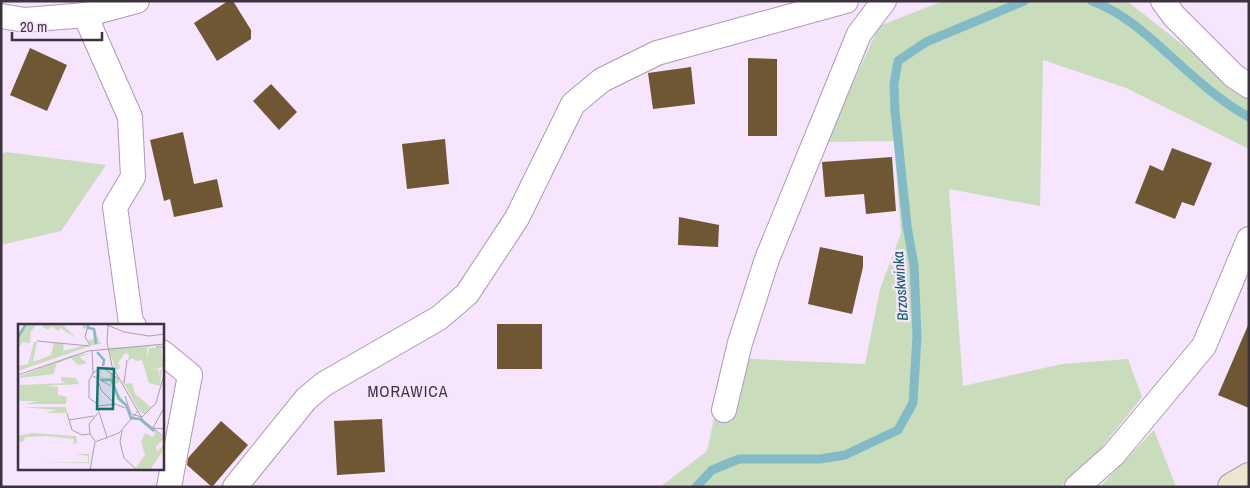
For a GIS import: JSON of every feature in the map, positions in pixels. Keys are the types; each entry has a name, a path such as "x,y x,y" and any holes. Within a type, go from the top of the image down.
{"street":[{"path":"1,16 25,20 85,15 137,1"},
{"path":"235,487 306,399 324,384 439,318 467,294 517,218 573,104 602,80 657,53 846,1"},
{"path":"724,410 740,343 767,259 859,34 884,1"},
{"path":"1163,1 1174,16 1234,76 1249,86"},
{"path":"85,15 130,116 133,177 115,207 132,324"},
{"path":"1077,487 1113,455 1204,346 1249,239"},
{"path":"164,354 190,375 169,487"},
{"path":"1232,487 1249,477"}],"green space":[{"path":"943,1 1127,1 1249,97 1249,149 1126,88 1043,60 1040,206 949,189 963,386 1062,364 1128,359 1142,397 1094,457 1060,487 660,487 707,451 727,358 865,364 880,289 901,233 894,141 826,142 879,26"},
{"path":"6,152 106,165 61,231 1,245 1,154"},
{"path":"1154,430 1176,487 1100,487"}],"building":[{"path":"228,1 233,1 251,30 251,39 217,61 194,23"},
{"path":"30,48 67,65 47,111 10,95"},
{"path":"748,58 777,59 777,136 748,136"},
{"path":"691,67 695,104 653,109 648,73"},
{"path":"271,84 297,112 279,130 253,101"},
{"path":"183,132 194,184 217,179 223,207 174,217 170,199 164,201 150,140"},
{"path":"445,139 449,184 407,189 402,144"},
{"path":"1172,148 1212,163 1194,206 1182,202 1175,219 1135,203 1150,165 1163,171"},
{"path":"892,157 896,211 866,214 864,194 825,197 822,162"},
{"path":"679,217 719,225 718,247 678,245"},
{"path":"820,247 863,256 863,267 852,314 808,304"},
{"path":"1249,323 1249,408 1218,395"},
{"path":"497,324 542,324 542,369 497,369"},
{"path":"382,419 385,472 337,475 334,421"},
{"path":"221,421 248,445 212,487 187,465 188,458"}],"waterway":[{"name":"Brzoskwinka","path":"696,487 712,470 739,459 820,459 845,455 898,430 913,403 917,336 914,265 907,226 895,111 894,84 898,61 926,42 1024,1"},
{"name":"Brzoskwinka","path":"1092,1 1115,12 1137,27 1211,91 1249,117"}],"district":[{"name":"MORAWICA","path":"408,391"}]}
